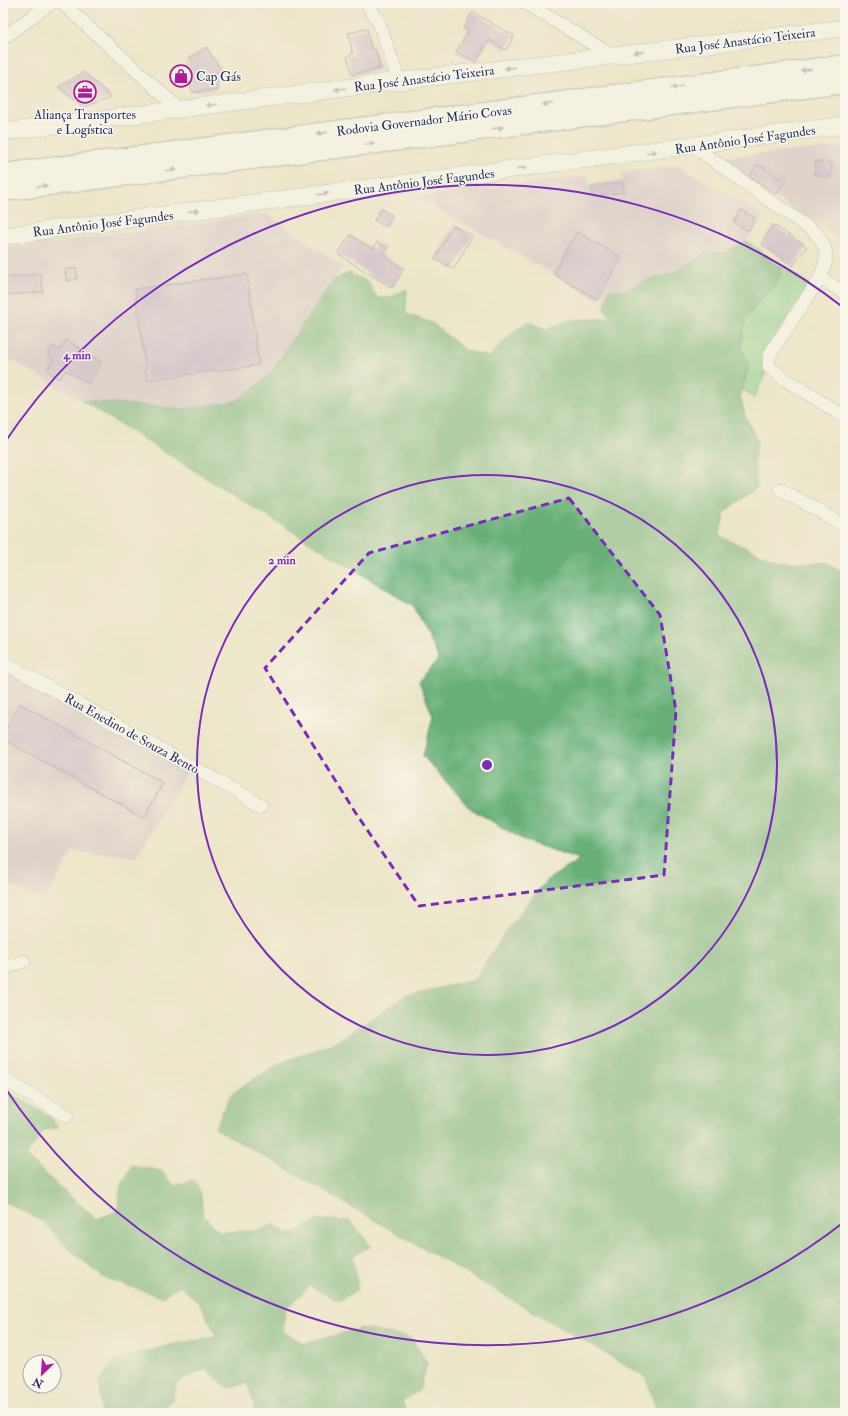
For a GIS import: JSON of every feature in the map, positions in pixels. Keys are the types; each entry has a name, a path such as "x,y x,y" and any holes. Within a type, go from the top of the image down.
{"highway":[{"name":"Rodovia Governador Mário Covas","path":"3,174 845,65"},
{"name":"Rodovia Governador Mário Covas","path":"3,191 845,83"}],"main road":[{"name":"Rua José Anastácio Teixeira","path":"3,132 399,81 845,28"},
{"name":"Rua Antônio José Fagundes","path":"3,236 845,126"}],"street":[{"path":"3,38 51,3"},
{"path":"62,3 179,109"},
{"path":"367,3 378,23 399,81"},
{"path":"525,3 611,55"},
{"path":"693,146 816,234 823,242 827,259 820,278 773,349 769,358 769,367 786,380 845,417"},
{"path":"820,278 845,293"},
{"path":"780,489 845,526"},
{"name":"Rua Enedino de Souza Bento","path":"3,662 261,805"},
{"path":"3,969 24,961"},
{"path":"3,1080 67,1116"}],"highlighted area":[{"path":"569,498 660,615 676,711 664,875 419,906 355,812 265,668 369,553"}],"shaded area":[{"path":"845,148 845,241 720,164 721,157"},
{"path":"678,165 764,216 747,241 725,253 706,253 674,273 640,283 625,291 609,290 600,300 416,197 587,176 590,185 623,180 621,173"},
{"path":"267,214 343,266 270,375 237,401 186,409 82,401 3,355 3,248"},
{"path":"3,670 187,772 136,857 73,851 44,902 3,881"}],"green space":[{"path":"747,241 779,265 782,271 773,288 757,303 745,321 741,348 749,364 740,395 745,416 757,440 754,461 757,487 725,512 719,536 780,562 828,563 845,574 845,1413 657,1413 646,1377 215,1128 231,1094 278,1064 338,1041 405,996 474,980 512,923 546,881 580,859 525,841 470,808 423,756 433,716 419,681 439,659 413,606 82,401 186,409 237,401 270,375 288,346 335,279 349,273 368,282 377,298 391,297 407,289 406,314 432,323 465,350 489,357 514,331 528,322 546,329 570,320 611,318 604,309 609,290 625,291 640,283 674,273 706,253 725,253"},
{"path":"779,265 809,284 769,347 762,362 766,373 754,398 742,389 749,364 741,348 745,321 757,303 773,288 782,271"},
{"path":"3,1088 19,1099 50,1116 58,1128 44,1130 26,1156 97,1219 118,1211 120,1188 132,1165 161,1171 174,1185 195,1180 201,1196 203,1215 220,1232 255,1231 273,1225 290,1235 318,1220 350,1221 371,1246 353,1255 358,1289 339,1301 310,1286 286,1308 282,1331 305,1344 361,1328 411,1338 427,1363 420,1389 402,1402 407,1413 256,1413 248,1383 228,1388 206,1369 177,1382 172,1400 160,1413 102,1413 100,1381 115,1360 170,1345 217,1337 201,1305 180,1285 162,1297 104,1278 69,1249 42,1221 6,1202 3,1204"}],"building":[{"path":"472,12 514,36 506,50 489,40 476,62 456,52 469,30 464,27"},
{"path":"367,29 371,49 375,48 380,69 352,75 347,56 353,54 348,33"},
{"path":"206,47 222,71 216,72 217,90 192,92 189,76 192,76 187,60"},
{"name":"Aliança Transportes e Logística","path":"84,72 111,97 84,107 58,87"},
{"path":"816,161 832,163 831,177 814,175"},
{"path":"757,164 785,182 777,194 750,176"},
{"path":"623,182 624,192 593,197 591,187"},
{"path":"381,209 392,215 386,227 374,220"},
{"path":"741,210 755,218 748,231 734,223"},
{"path":"453,225 472,236 454,269 435,259"},
{"path":"774,225 807,247 793,266 761,244"},
{"path":"577,232 621,257 597,299 553,274"},
{"path":"350,235 373,249 377,242 386,248 382,254 404,269 392,288 338,254"},
{"path":"76,268 77,279 67,281 65,270"},
{"path":"41,274 43,292 3,295 3,278"},
{"path":"247,274 259,365 147,380 135,289"},
{"path":"66,340 102,362 89,384 65,370 60,379 47,371 54,359 48,355 54,347 60,350"},
{"path":"20,704 163,783 144,817 3,739 3,735"}],"place":[{"name":"Cap Gás","path":"181,76"},
{"name":"Aliança Transportes e Logística","path":"85,92"}]}
